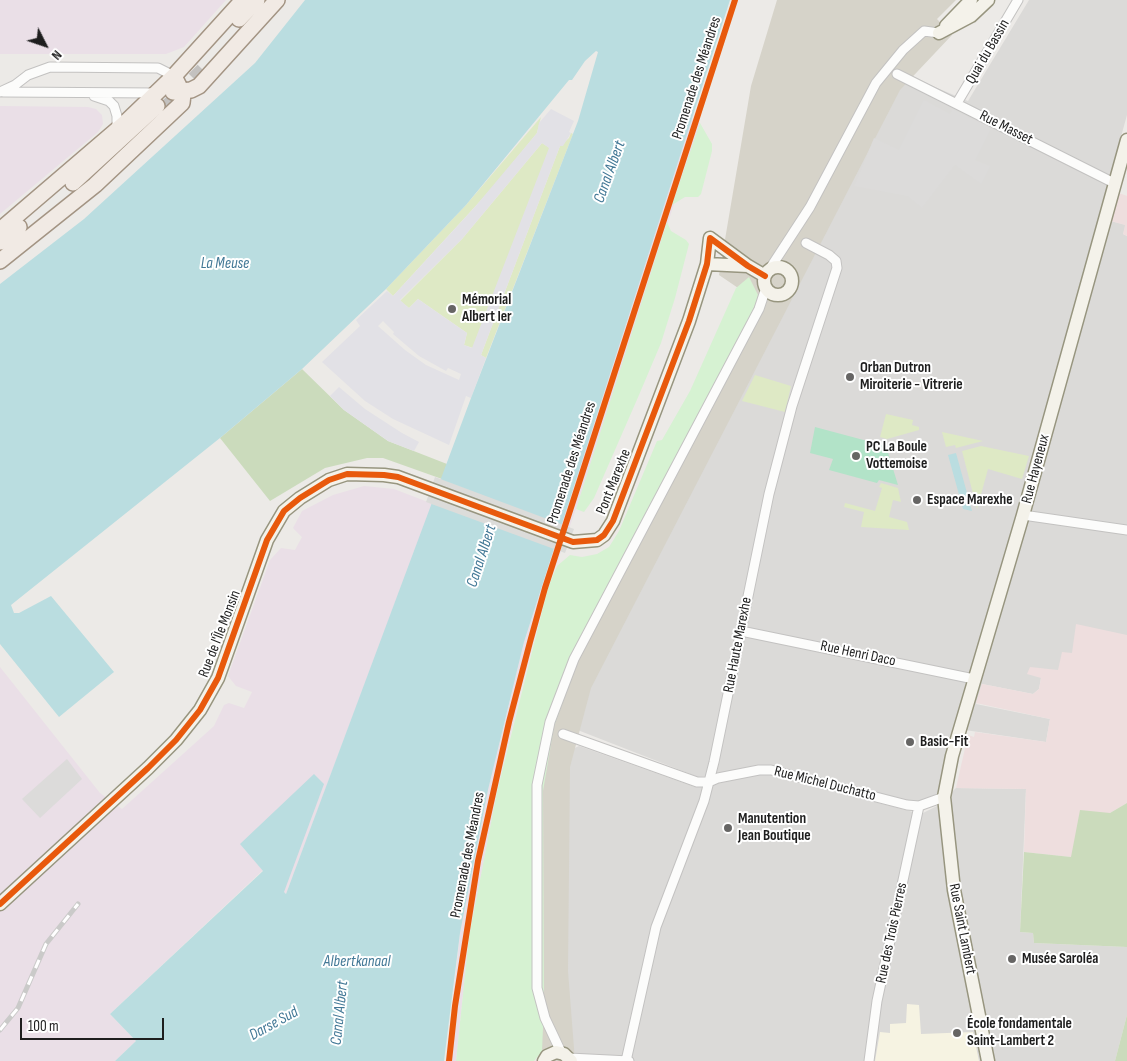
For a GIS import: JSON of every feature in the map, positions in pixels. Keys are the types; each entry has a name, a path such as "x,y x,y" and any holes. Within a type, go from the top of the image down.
{"main road":[{"path":"0,251 95,174 159,104 174,76 243,0"},
{"path":"257,0 200,68 266,0"},
{"path":"2,227 116,131 182,90 191,90 199,86 277,0"},
{"path":"0,261 95,185 182,104 184,97 182,90 174,76"},
{"path":"0,242 97,162 159,104"}],"street":[{"path":"938,33 971,0"},
{"path":"567,1057 545,1018 537,988 537,785 550,722 574,659 759,309 766,278 810,207 876,83 904,50 924,31 938,33 972,16 988,0"},
{"name":"Quai du Bassin","path":"957,103 1018,0"},
{"path":"0,92 28,75 50,67 158,68 174,76"},
{"name":"Rue Masset","path":"897,74 1114,183"},
{"path":"0,92 84,94 159,104"},
{"path":"84,94 112,103 117,113 116,131"},
{"name":"Rue Hayeneux","path":"944,797 952,756 1023,515 1127,140"},
{"name":"Pont Marexhe","path":"430,489 570,541 585,543 597,540 604,535 613,521 689,321 707,264 710,238 748,266"},
{"name":"Rue Haute Marexhe","path":"627,1061 656,927 709,782 769,494 792,406 837,268 836,261 829,255 806,243"},
{"path":"707,264 748,266 766,278"},
{"name":"Rue de l'Île Monsin","path":"0,904 148,768 176,740 200,710 218,678 267,540 284,511 300,498 329,480 347,474 398,477 430,489"},
{"path":"1023,515 1127,530"},
{"name":"Rue Henri Daco","path":"741,631 974,679"},
{"name":"Rue Michel Duchatto","path":"564,734 698,782 709,782 718,778 759,770 771,770 919,806"},
{"path":"919,806 944,797"},
{"name":"Rue Saint Lambert","path":"944,797 954,890 988,1061"},
{"name":"Rue des Trois Pierres","path":"869,1061 877,1001 919,806"},
{"path":"544,1061 551,1053 587,1061 627,1061"}],"shaded area":[{"path":"0,0 226,0 184,47 166,54 0,54"},
{"path":"777,0 956,0 937,19 952,35 900,90 591,688 570,767 568,971 575,1061 539,1061 531,980 532,782 556,677 747,294 719,275 751,86"},
{"path":"1029,0 1127,0 1127,115 940,790 934,796 916,804 768,766 727,774 698,777 575,729 590,681 892,97 909,76 968,101"},
{"path":"924,100 950,114 952,109 991,128 975,160 990,166 981,184 955,165 922,208 907,196 854,186 874,138 899,150"},
{"path":"0,106 88,107 96,109 102,115 103,124 98,132 0,214"},
{"path":"551,109 574,121 569,132 571,133 563,146 560,146 481,355 486,358 471,398 466,396 449,445 393,419 365,401 322,362 360,326 356,320 387,291 393,296 474,208 537,133 539,123","holes":["542,143 549,148 472,348 464,345 467,333 418,299 409,308 400,300 462,239","383,321 394,332 393,334 419,356 446,371 448,368 461,374 459,380 426,365 405,350 378,326"]},
{"path":"691,119 700,123 576,509 548,588 520,694 497,792 469,937 456,1061 446,1061 460,933 488,790 524,642"},
{"path":"1119,193 1127,196 1127,236 1123,234 1125,225 1111,221"},
{"path":"1111,221 1126,225 1123,234 1127,236 1127,635 1072,654 1058,670 1041,678 1039,689 1033,694 982,684 976,704 1050,719 1046,742 965,730"},
{"path":"339,387 365,409 419,442 414,451 388,441 344,410 330,396"},
{"path":"364,486 394,489 433,504 286,894 240,844 263,870 110,1014 136,1041 115,1061 0,1061 0,667 100,793 122,809 214,726 224,705 229,703 244,708 252,692 236,686 228,676 270,560 281,548 295,550 302,537 293,528 302,511 333,495"},
{"path":"1076,624 1127,635 1127,803 1110,813 1071,857 1024,852 1026,789 956,788 968,735 974,737 975,732 1046,742 1050,719 976,703 982,684 1033,694 1039,689 1041,678 1027,674 1030,667 1058,670 1062,652 1072,653"},
{"path":"579,746 695,787 711,786 717,780 763,773 921,814 937,806 956,788 1026,789 1020,932 1033,933 1034,943 1127,947 1127,1015 1115,1061 588,1061 568,1049 564,971 568,751"},
{"path":"67,759 82,779 40,818 22,799"},
{"name":"École fondamentale Saint-Lambert 2","path":"907,1004 919,1005 921,1034 973,1032 979,1061 875,1061 880,1032 890,1033 890,1024 906,1023"}],"green space":[{"path":"541,117 537,133 494,186 393,296 386,289 466,205"},
{"path":"700,123 712,144 712,151 701,194 698,197 685,197 672,205"},
{"path":"571,133 573,134 486,358 481,355 560,146 569,138"},
{"path":"542,143 550,148 473,348 464,345 467,333 418,299 409,308 400,301 462,239"},
{"path":"667,222 671,231 689,244 675,298 661,343 639,395 594,498 584,512 576,509"},
{"path":"749,277 758,295 738,359 579,658 554,727 543,791 544,1004 542,1051 534,1061 456,1061 469,937 497,792 548,588 557,566 570,555 582,557 597,554 609,547 619,531 657,441 662,440 690,391 736,288"},
{"path":"302,369 344,410 388,441 447,464 442,479 383,458 367,458 325,468 270,501 220,438"},
{"path":"755,375 791,386 785,412 742,401"},
{"path":"886,414 913,420 912,425 919,427 919,430 887,439 880,437"},
{"name":"PC La Boule Vottemoise","path":"815,427 886,446 898,485 879,480 877,483 829,470 833,459 810,453"},
{"path":"942,432 983,441 956,448 955,445 946,447"},
{"path":"981,446 1029,456 1022,479 988,469 977,509 962,451"},
{"path":"881,483 898,488 901,502 893,500 889,517 907,522 909,530 861,527 864,512 844,507 845,503 875,511 882,488 879,487"},
{"path":"1127,803 1127,947 1034,943 1033,933 1020,932 1024,852 1071,857 1080,810 1110,813"},
{"path":"1127,1015 1127,1061 1115,1061"}],"water":[{"path":"305,0 730,0 524,642 488,790 460,933 444,1061 115,1061 136,1041 110,1014 263,871 240,844 314,774 324,784 284,892 286,894 471,398 578,121 598,52 596,51 585,61 572,80 569,80 466,205 386,289 302,369 220,438 11,605 14,613 19,613 51,596 114,672 59,717 0,644 0,284 84,219 255,63"},
{"path":"956,453 972,511 963,509 948,455"}],"pier":[{"path":"435,477 574,529 565,553 426,502"}],"tunnel":[{"path":"162,112 203,70"}],"railway":[{"path":"0,1030 18,1008 46,944 78,904"}],"cycle path":[{"name":"Promenade des Méandres","path":"449,1061 455,1006 478,861 509,722 530,642 545,588 735,0"},
{"name":"Promenade des Méandres","path":"0,904 148,768 176,740 200,710 218,678 267,540 284,511 300,498 329,480 347,474 384,475 398,477 573,542 597,540 604,535 613,521 689,321 707,264 710,238 765,276"}],"place":[{"name":"Mémorial Albert Ier","path":"452,309"},
{"name":"Orban Dutron Miroiterie - Vitrerie","path":"850,377"},
{"name":"PC La Boule Vottemoise","path":"856,456"},
{"name":"Espace Marexhe","path":"917,500"},
{"name":"Basic-Fit","path":"910,742"},
{"name":"Manutention Jean Boutique","path":"728,828"},
{"name":"Musée Saroléa","path":"1012,959"},
{"name":"École fondamentale Saint-Lambert 2","path":"957,1033"}],"water label":[{"name":"Canal Albert","path":"610,172"},
{"name":"La Meuse","path":"225,264"},
{"name":"Canal Albert","path":"482,556"},
{"name":"Albertkanaal","path":"357,962"},
{"name":"Canal Albert","path":"340,1013"},
{"name":"Darse Sud","path":"274,1024"}]}
